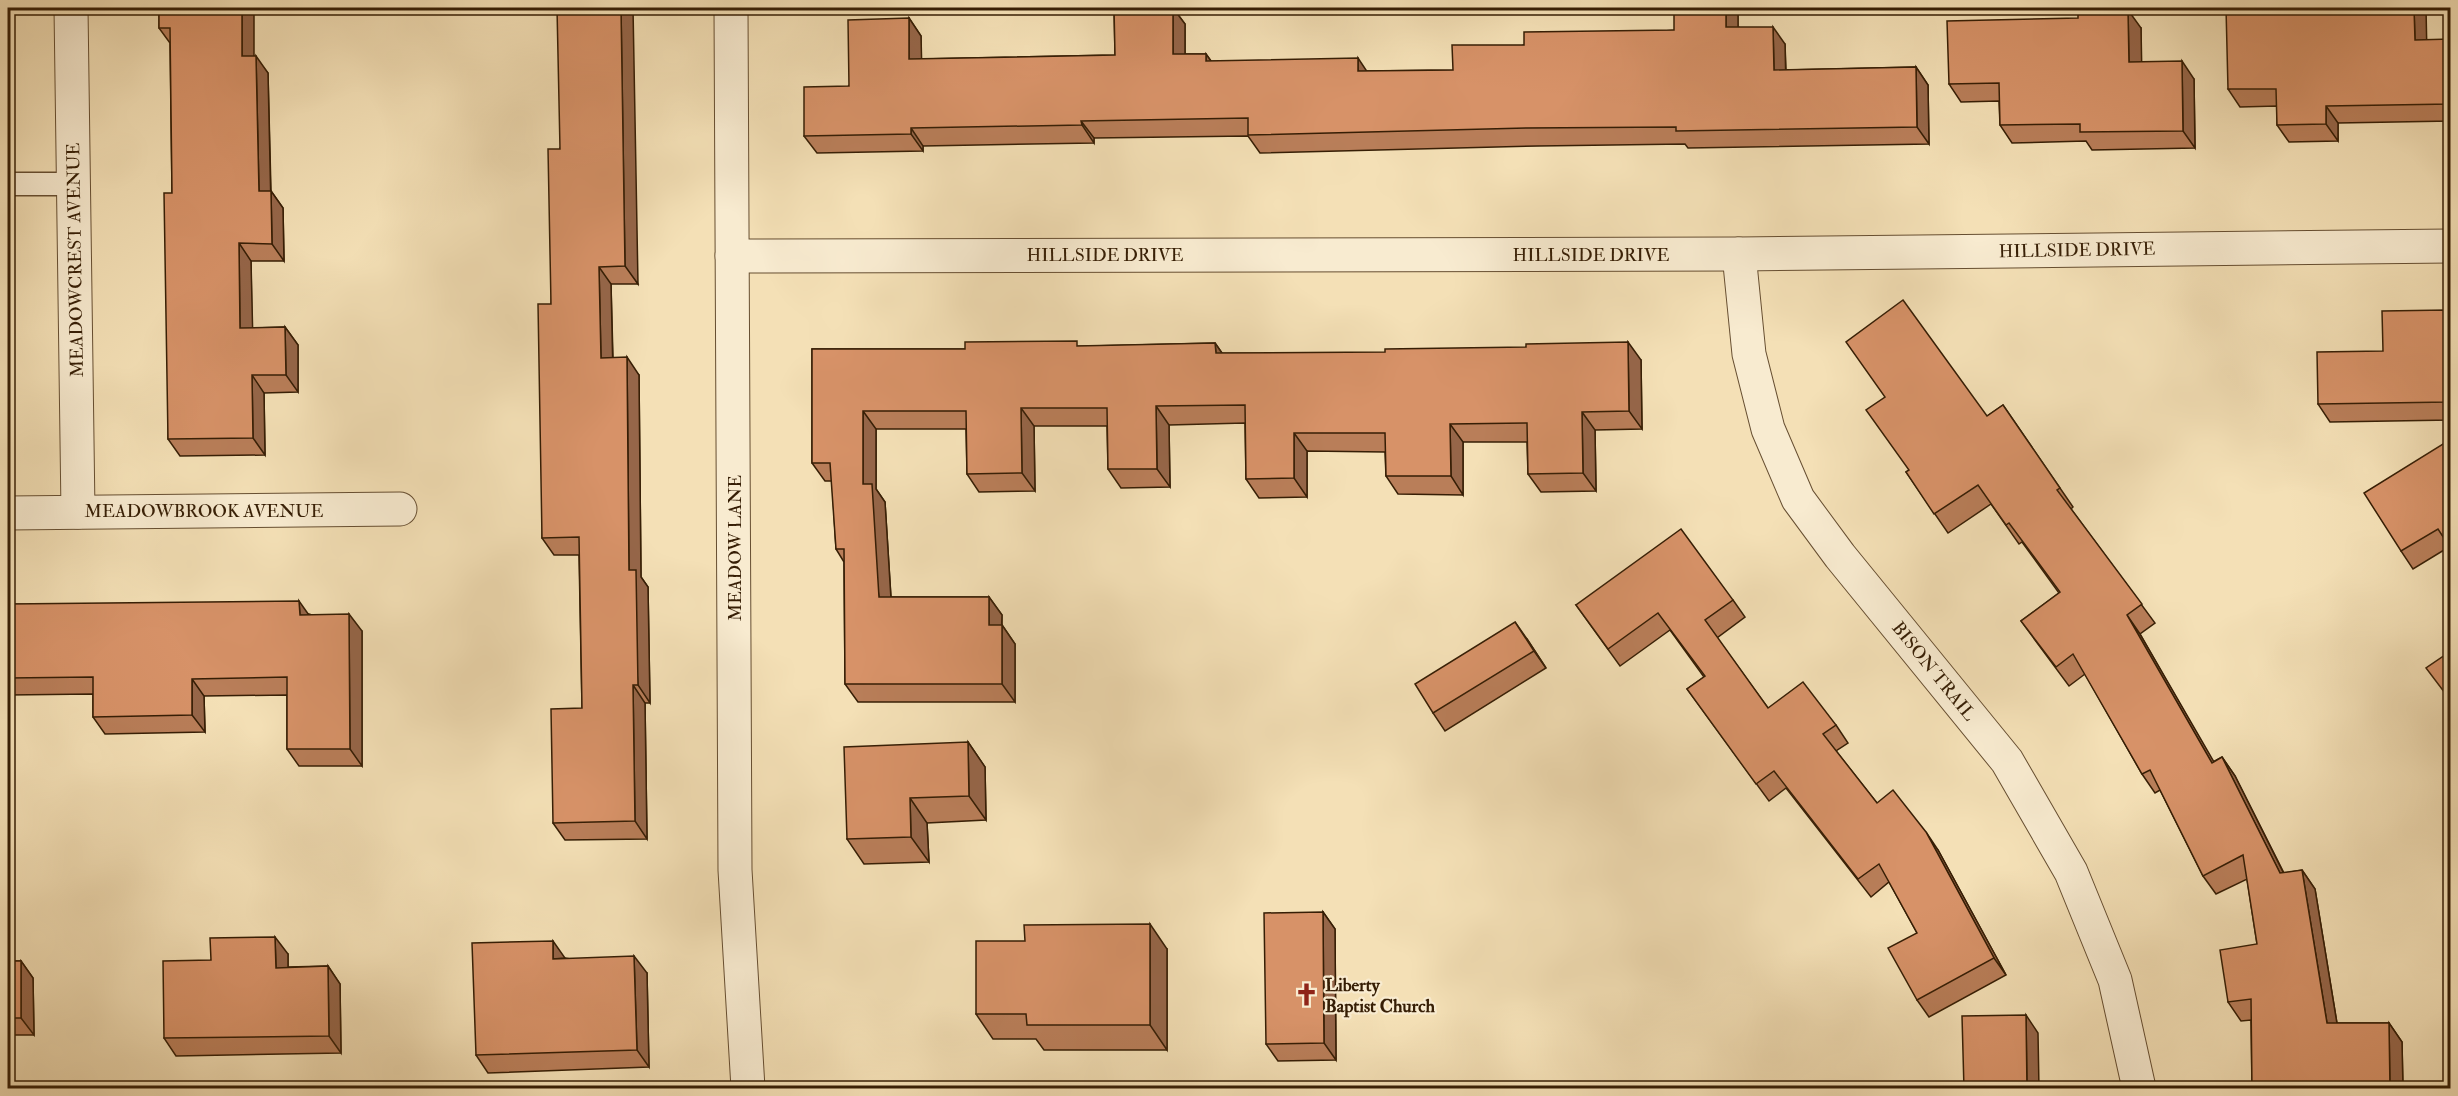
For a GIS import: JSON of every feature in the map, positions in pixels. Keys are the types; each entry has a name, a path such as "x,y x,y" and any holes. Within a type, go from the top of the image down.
{"street":[{"name":"MEADOWCREST AVENUE","path":"72,8 78,512"},
{"name":"MEADOW LANE","path":"731,8 735,870 748,1089"},
{"name":"HILLSIDE DRIVE","path":"732,256 1739,254 2451,246"},
{"name":"BISON TRAIL","path":"1739,254 1752,364 1768,429 1798,499 1840,556 2007,761 2072,872 2115,980 2139,1089"},
{"name":"MEADOWBROOK AVENUE","path":"8,513 400,509"}],"lane":[{"path":"8,184 74,184"}],"building":[{"path":"159,8 242,8 242,56 256,56 259,191 271,191 272,244 239,243 240,328 285,327 286,375 252,375 253,438 168,439 164,193 172,193 170,28 159,28"},
{"path":"557,8 621,8 625,266 599,267 601,358 627,357 629,570 636,570 638,685 633,685 635,821 553,823 551,709 582,708 579,537 542,538 538,304 551,304 548,149 560,149"},
{"path":"1114,8 1173,8 1173,54 1206,54 1206,61 1358,58 1358,71 1453,70 1452,45 1524,45 1524,32 1674,30 1674,8 1726,8 1726,27 1773,27 1774,70 1916,67 1917,127 1676,131 1676,127 1526,128 1248,135 1248,118 1081,121 1082,125 911,128 911,134 804,136 804,87 849,86 848,20 909,18 909,59 1115,55"},
{"path":"2226,8 2414,8 2415,40 2451,39 2451,104 2326,106 2326,124 2277,125 2276,89 2228,89"},
{"path":"2128,10 2129,62 2182,61 2183,131 2080,132 2080,124 2000,125 1999,83 1949,84 1947,21 2078,18 2078,11"},
{"path":"1903,300 1987,416 2003,405 2060,488 2057,490 2142,604 2127,615 2212,763 2222,757 2280,873 2302,870 2327,1023 2389,1023 2390,1089 2252,1089 2251,999 2228,1002 2220,950 2257,944 2243,855 2203,876 2150,770 2142,774 2073,654 2056,667 2021,621 2060,592 2009,523 2006,525 1978,485 1934,514 1906,472 1909,470 1866,410 1885,397 1846,342"},
{"path":"2447,310 2449,402 2318,404 2317,352 2383,351 2382,311"},
{"path":"1077,341 1077,346 1215,343 1216,353 1385,352 1385,349 1526,347 1526,344 1628,342 1629,411 1582,412 1583,473 1528,474 1527,423 1450,424 1451,476 1386,476 1385,433 1294,433 1294,478 1246,479 1245,405 1156,406 1157,469 1108,469 1107,408 1021,408 1022,473 967,474 966,411 863,411 863,484 872,484 879,597 989,597 989,625 1002,625 1002,684 845,684 844,549 836,549 830,463 812,463 812,349 965,349 965,342"},
{"path":"2451,439 2451,549 2438,529 2401,551 2364,493"},
{"path":"1681,529 1733,600 1705,620 1768,708 1803,682 1836,725 1823,734 1877,803 1893,790 1926,832 1994,958 1917,1000 1888,948 1917,933 1879,864 1858,879 1774,771 1756,784 1687,689 1705,676 1658,613 1608,649 1576,605"},
{"path":"299,601 300,615 349,614 350,749 287,749 287,677 192,679 192,715 93,717 93,677 8,678 8,604"},
{"path":"1515,622 1534,651 1433,713 1415,684"},
{"path":"2451,651 2451,701 2426,668"},
{"path":"968,742 969,796 910,798 911,837 847,839 844,747"},
{"name":"Liberty Baptist Church","path":"1323,912 1324,1043 1266,1044 1264,913"},
{"path":"1150,924 1150,1025 1027,1025 1026,1014 976,1014 976,941 1025,941 1024,925"},
{"path":"275,937 276,968 328,966 329,1036 164,1038 163,961 211,960 210,938"},
{"path":"553,941 553,959 634,956 637,1050 476,1055 472,943"},
{"path":"8,961 21,961 21,1018 8,1018"},
{"path":"2026,1015 2027,1089 1964,1089 1962,1016"}],"place":[{"name":"Liberty Baptist Church","path":"1307,995"}]}
